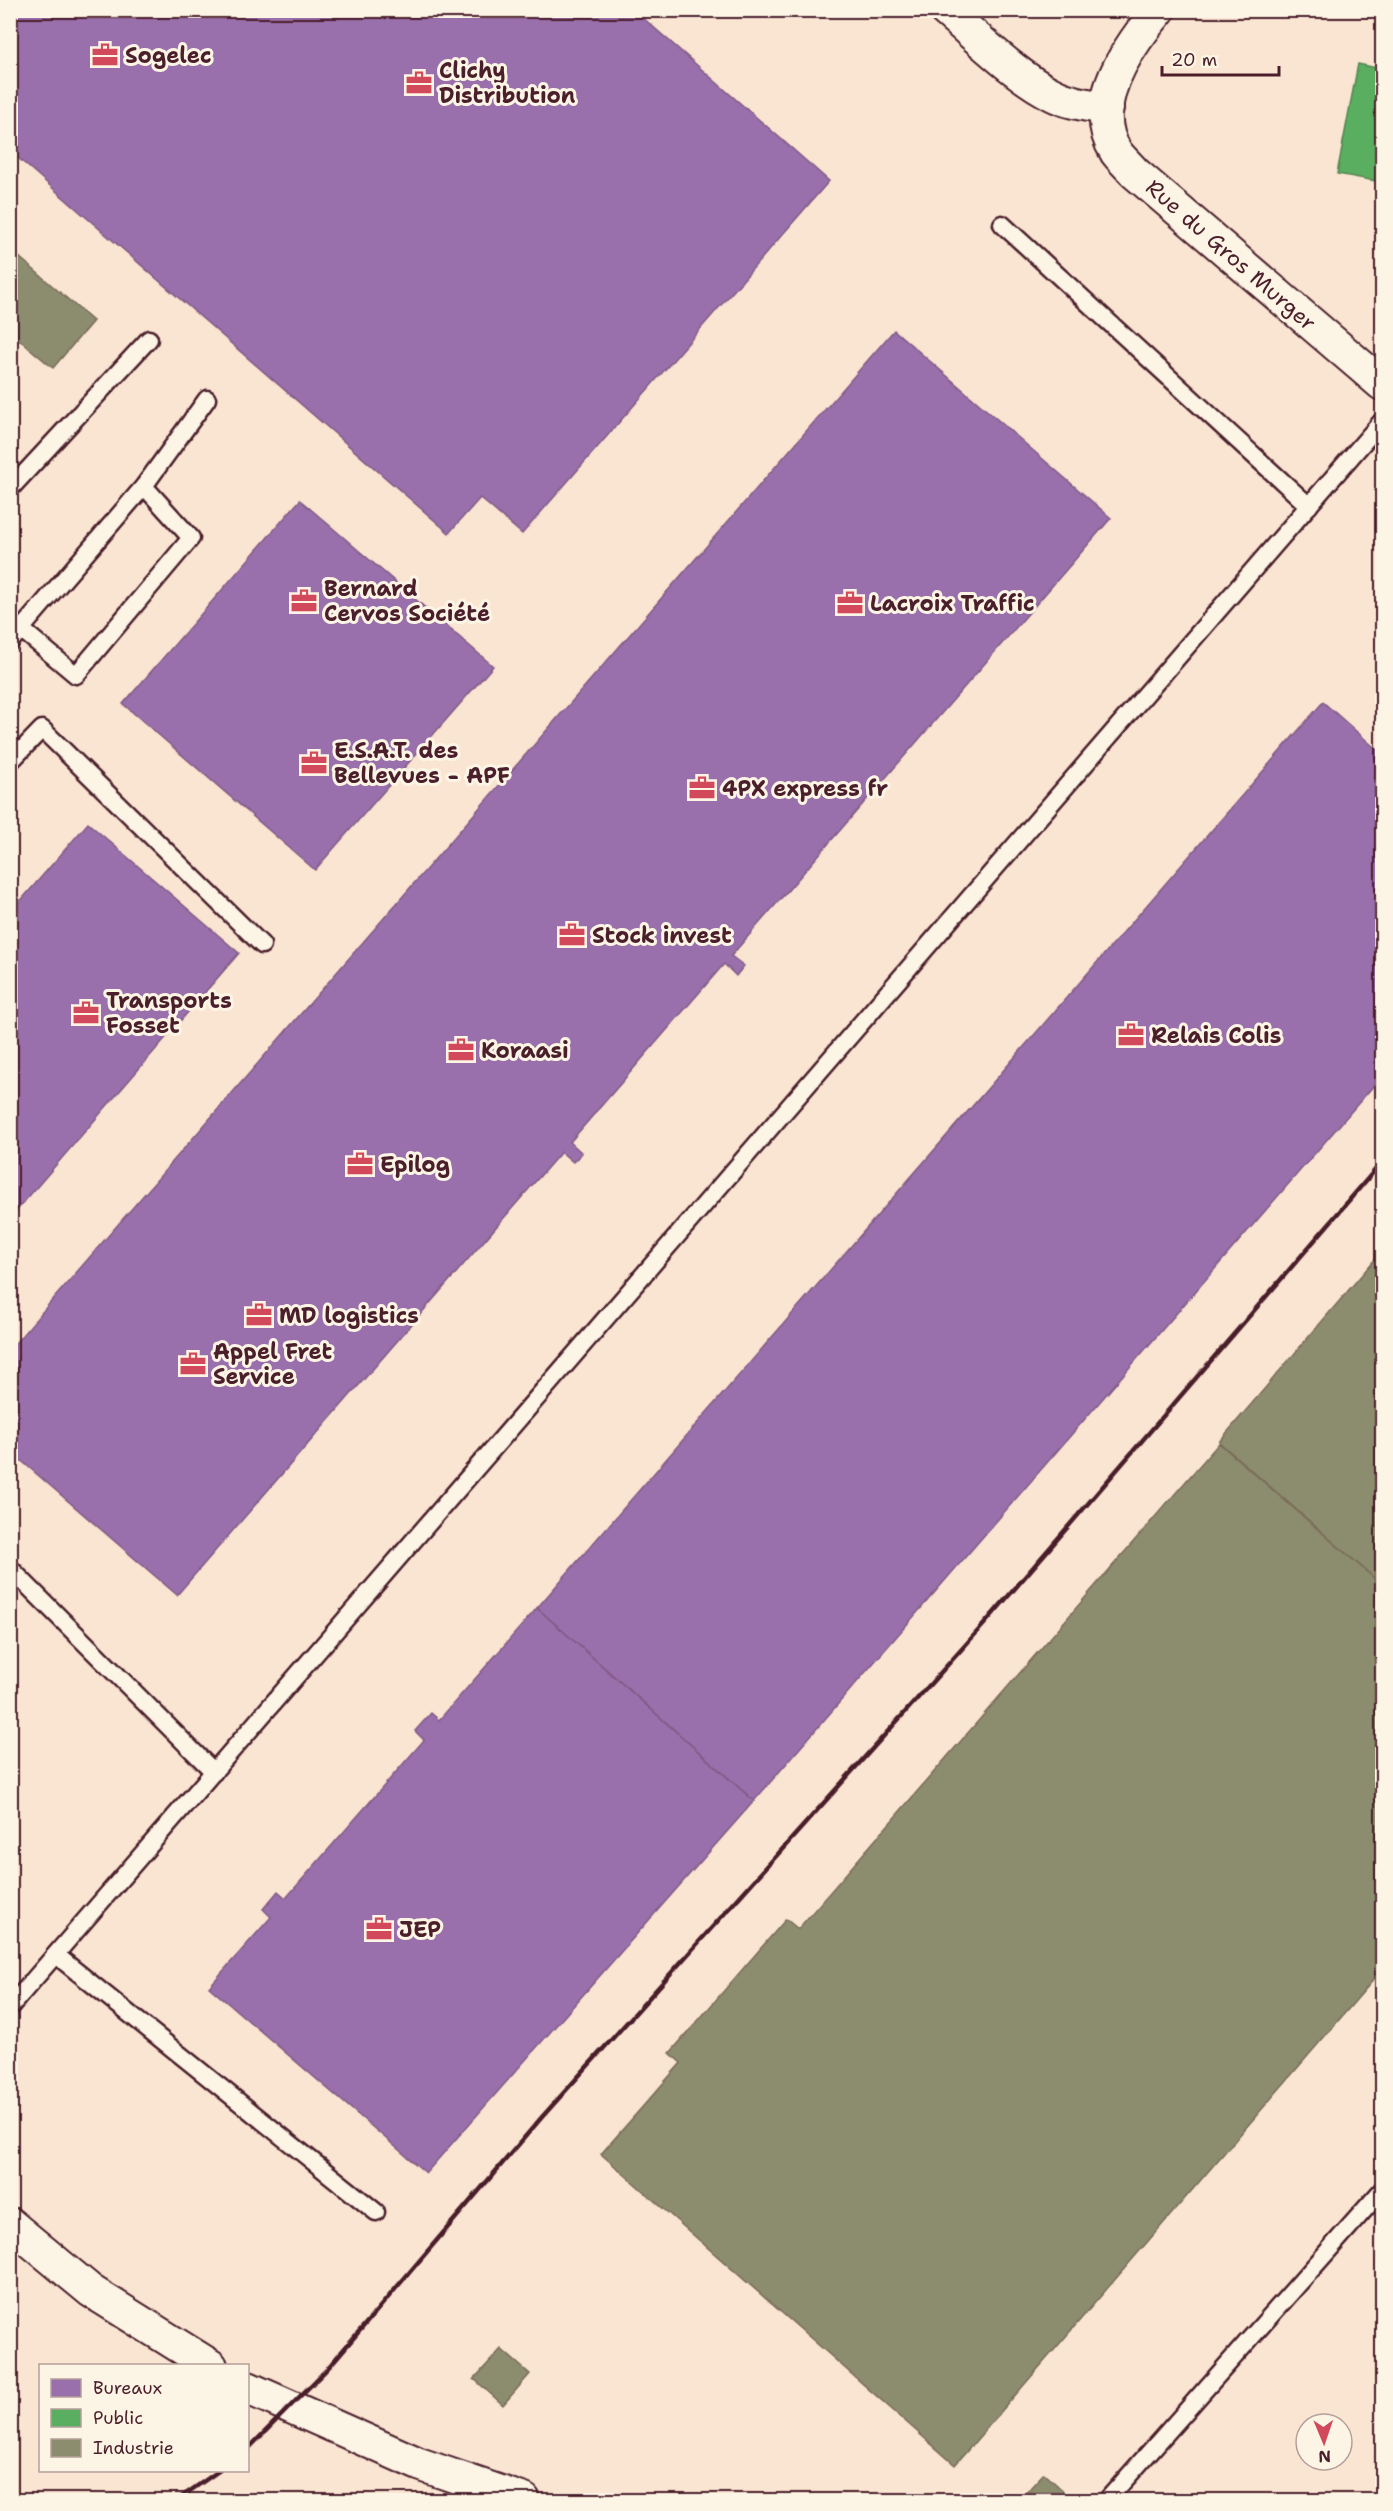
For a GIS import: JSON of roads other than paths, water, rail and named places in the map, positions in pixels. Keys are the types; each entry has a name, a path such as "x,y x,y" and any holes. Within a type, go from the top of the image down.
{"street":[{"path":"945,10 1032,82 1053,95 1078,104 1107,108"},
{"name":"Rue du Gros Murger","path":"1159,10 1130,46 1116,73 1107,108 1115,150 1135,173 1383,384"},
{"path":"10,2224 91,2291 208,2364"},
{"path":"249,2388 419,2464 525,2500"}],"lane":[{"path":"1002,224 1309,506"},
{"path":"10,489 149,339"},
{"path":"10,642 144,486 207,399"},
{"path":"10,2007 1383,421"},
{"path":"21,629 76,675 191,538 144,486"},
{"path":"10,762 42,729 262,945"},
{"path":"10,1568 214,1772"},
{"path":"56,1955 376,2211"},
{"path":"1107,2500 1383,2190"}],"railway":[{"path":"249,2448 327,2369 542,2117 986,1622 1382,1162"},
{"path":"177,2500 217,2472"}],"place":[{"name":"Sogelec","path":"105,55"},
{"name":"Clichy Distribution","path":"419,83"},
{"name":"Bernard Cervos Société","path":"304,601"},
{"name":"Lacroix Traffic","path":"850,603"},
{"name":"E.S.A.T. des Bellevues - APF","path":"314,763"},
{"name":"4PX express fr","path":"702,788"},
{"name":"Stock invest","path":"572,935"},
{"name":"Transports Fosset","path":"86,1013"},
{"name":"Relais Colis","path":"1131,1035"},
{"name":"Koraasi","path":"461,1050"},
{"name":"Epilog","path":"360,1164"},
{"name":"MD logistics","path":"259,1315"},
{"name":"Appel Fret Service","path":"193,1364"},
{"name":"JEP","path":"379,1929"}]}
